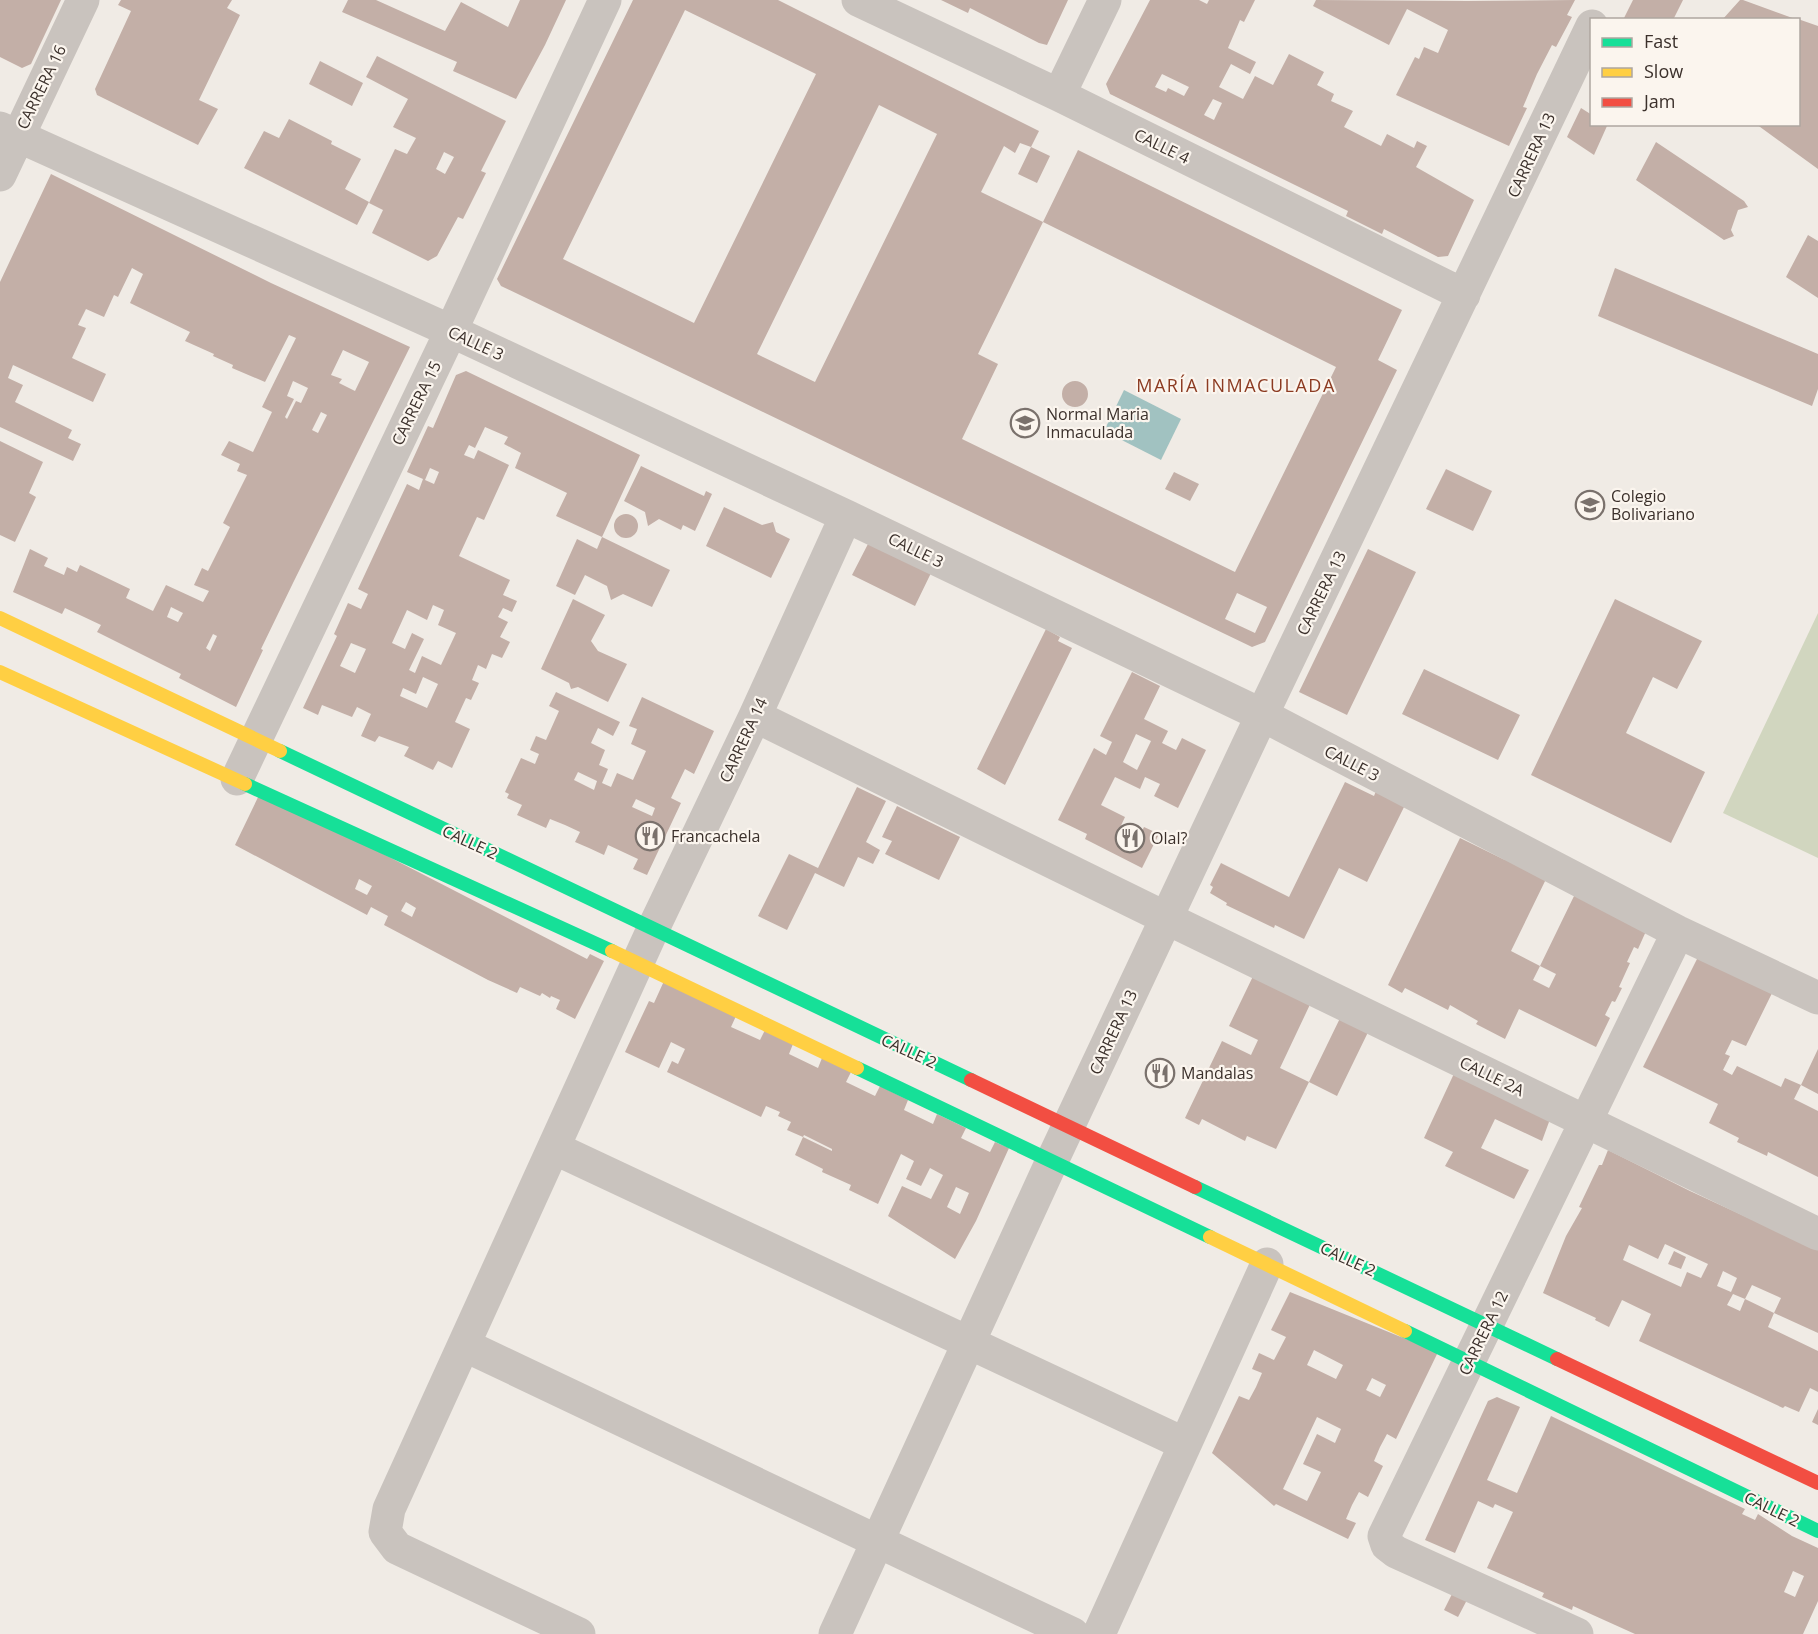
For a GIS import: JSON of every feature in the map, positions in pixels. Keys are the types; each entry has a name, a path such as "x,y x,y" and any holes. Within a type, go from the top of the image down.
{"street":[{"name":"CARRERA 16","path":"0,175 9,132 83,0"},
{"name":"CARRERA 15","path":"237,779 451,331 605,0"},
{"name":"CALLE 4","path":"858,0 1059,95 1464,295"},
{"path":"1059,95 1105,0"},
{"path":"1595,18 1604,0"},
{"name":"CARRERA 13","path":"835,1634 1166,918 1590,30"},
{"name":"CALLE 3","path":"9,132 451,331 846,516 1262,716 1678,932 1818,999"},
{"name":"CARRERA 14","path":"579,1634 397,1548 385,1532 389,1509 653,929 756,716 846,516"},
{"name":"CALLE 2","path":"0,618 1818,1483"},
{"name":"CALLE 2","path":"0,672 638,963 1818,1531"},
{"name":"CALLE 2A","path":"756,716 1166,918 1818,1234"},
{"name":"CARRERA 12","path":"1578,1634 1396,1552 1387,1545 1384,1536 1678,932"},
{"path":"554,1148 1185,1444"},
{"path":"1100,1634 1267,1264"},
{"path":"464,1345 1072,1634"}],"green space":[{"path":"1818,613 1818,858 1723,813"}],"water":[{"path":"1124,390 1181,419 1161,460 1104,431"}],"building":[{"path":"0,0 61,0 31,64 22,68 0,57"},
{"path":"121,0 232,0 227,8 240,15 199,100 218,109 198,145 97,95 95,89 131,11 118,5"},
{"path":"348,0 376,0 445,31 461,2 508,27 520,0 566,0 516,99 453,71 457,62 342,12"},
{"path":"633,0 778,0 1039,131 1031,147 1020,143 1015,153 1004,146 981,192 1043,222 1078,150 1402,310 1378,360 1397,370 1265,642 1252,647 501,286 497,279","holes":["685,10 816,74 694,323 563,259","879,105 937,134 815,382 757,354","1043,222 1336,367 1235,572 962,439 998,364 978,354","1237,593 1267,607 1255,633 1225,619"]},
{"path":"941,0 1068,0 1047,45 970,8 968,13"},
{"path":"1150,0 1199,0 1207,4 1209,0 1255,0 1244,22 1240,20 1228,48 1256,62 1250,74 1231,64 1219,87 1243,99 1255,76 1273,85 1289,54 1324,72 1317,85 1334,94 1331,101 1353,111 1344,127 1381,146 1387,134 1414,148 1417,141 1427,146 1416,167 1474,200 1448,256 1438,257 1384,229 1382,234 1346,216 1348,211 1110,94 1106,84","holes":["1162,74 1189,87 1184,96 1168,88 1166,92 1155,87","1213,99 1222,103 1214,120 1204,115"]},
{"path":"1316,0 1575,0 1567,15 1572,17 1556,47 1552,45 1537,74 1523,107 1527,108 1509,146 1396,95 1415,57 1419,59 1424,47 1438,53 1448,30 1407,9 1389,45 1313,6"},
{"path":"1633,0 1683,0 1674,18 1624,18"},
{"path":"1740,0 1743,0 1792,18 1724,18"},
{"path":"1800,20 1818,26 1818,169 1759,126 1800,126"},
{"path":"377,56 506,121 481,171 486,173 463,219 458,217 437,256 428,261 372,233 383,210 369,203 395,149 407,154 416,138 393,127 408,99 366,77","holes":["444,152 454,157 445,174 436,169"]},
{"path":"320,61 363,83 352,106 309,84"},
{"path":"1581,108 1590,114 1590,126 1607,126 1594,155 1567,137"},
{"path":"289,119 361,159 345,189 369,202 357,225 244,168 264,131 279,138"},
{"path":"1656,142 1744,201 1748,207 1738,210 1731,230 1734,236 1724,240 1636,180"},
{"path":"1031,147 1050,156 1037,183 1018,174"},
{"path":"51,174 271,283 410,347 261,649 263,650 236,707 179,678 181,674 97,632 101,625 65,608 62,614 13,592 30,549 48,558 44,566 64,575 67,567 77,572 80,565 130,589 126,598 153,611 166,585 203,602 209,591 194,585 202,568 208,571 230,527 223,523 247,475 237,471 240,464 221,455 229,441 253,452 272,412 262,407 296,338 289,335 265,382 232,368 233,365 213,356 214,354 185,341 190,332 130,303 143,274 132,268 118,297 114,295 104,317 86,309 78,325 86,328 72,358 106,374 93,402 13,365 8,378 23,385 15,402 72,430 68,438 81,444 73,461 0,427 0,282","holes":["343,350 369,362 355,391 339,383 342,379 331,375","293,381 308,388 301,403 296,401 287,419 285,417 294,399 287,396","321,412 327,415 318,433 312,430","171,607 183,613 178,622 167,617","213,634 217,636 210,651 206,648"]},
{"path":"1808,235 1818,241 1818,298 1786,277"},
{"path":"1615,268 1818,354 1818,389 1812,406 1598,316"},
{"path":"466,371 640,455 602,537 556,516 567,493 515,468 521,453 504,444 508,437 485,427 475,448 469,445 464,455 474,459 478,450 509,465 484,520 477,517 459,556 510,580 503,595 517,601 512,612 503,608 498,617 508,622 500,637 510,642 502,658 492,654 486,669 478,665 472,680 479,683 471,700 466,698 455,722 470,729 452,768 438,761 433,770 404,756 409,747 379,736 375,742 361,736 371,714 357,707 352,717 322,705 318,715 303,708 337,636 334,634 348,603 361,609 368,594 358,589 407,484 419,490 423,479 407,472 428,426 433,428 456,375","holes":["430,468 439,472 434,484 425,480","433,605 444,610 438,625 456,633 441,665 422,656 415,673 409,670 424,639 412,633 405,649 392,643 407,610 427,620","351,643 366,649 355,673 340,666","423,677 438,684 427,708 400,696 403,688 416,694"]},
{"path":"1075,381 1084,385 1088,394 1084,403 1075,407 1066,403 1062,394 1066,385"},
{"path":"0,441 43,462 29,493 36,497 15,542 0,535"},
{"path":"641,466 704,496 706,491 712,494 695,531 683,525 681,530 659,519 648,526 645,512 624,501"},
{"path":"1446,469 1492,491 1473,531 1426,509"},
{"path":"1174,472 1199,484 1190,501 1165,489"},
{"path":"724,507 762,525 773,522 776,532 790,539 771,578 706,546"},
{"path":"626,514 631,515 637,521 637,531 631,537 626,538 621,537 615,531 614,526 615,521 621,515"},
{"path":"602,537 670,570 652,607 623,594 611,600 607,586 585,575 575,595 556,586 577,539 597,549"},
{"path":"869,542 931,573 915,606 852,575"},
{"path":"1368,549 1416,572 1347,715 1299,692"},
{"path":"573,599 605,615 591,641 598,651 627,664 608,702 578,687 571,689 569,683 541,669"},
{"path":"1615,599 1702,641 1677,689 1653,677 1626,733 1705,772 1671,843 1531,775"},
{"path":"1046,629 1060,637 1058,641 1072,648 1005,785 977,769"},
{"path":"1424,669 1520,715 1498,760 1402,714"},
{"path":"1132,672 1160,686 1144,719 1168,731 1162,743 1176,750 1182,738 1206,750 1178,808 1154,796 1160,784 1145,777 1140,789 1115,777 1101,805 1125,817 1118,832 1137,841 1144,827 1159,834 1142,868 1085,839 1087,834 1058,820 1094,748 1106,755 1112,742 1100,736","holes":["1136,734 1151,741 1137,770 1123,762"]},
{"path":"556,692 620,722 613,736 598,728 591,743 605,750 599,765 608,769 602,783 611,787 617,773 633,780 646,751 631,744 637,729 629,726 642,697 714,731 694,774 685,769 671,798 681,803 647,875 633,869 638,859 608,845 604,855 575,842 580,832 565,825 550,819 546,828 517,815 522,805 507,798 509,794 505,792 521,758 535,764 539,754 530,750 536,736 546,740 559,711 549,706","holes":["578,772 597,781 594,790 574,780","636,799 655,808 652,816 632,807"]},
{"path":"1345,782 1374,796 1376,791 1405,805 1367,882 1339,868 1304,939 1275,925 1274,928 1226,905 1227,903 1210,893 1213,887 1210,885 1221,863 1289,897"},
{"path":"857,787 886,801 866,842 880,850 873,864 858,857 844,887 815,873 787,930 758,916 789,854 818,868"},
{"path":"261,791 587,959 590,954 604,961 575,1019 556,1009 560,1000 542,993 540,996 520,987 517,993 488,980 384,925 388,916 371,907 367,915 235,845","holes":["359,879 372,886 367,895 355,889","406,902 416,908 412,917 401,911"]},
{"path":"897,806 960,837 939,880 885,854 892,841 882,837"},
{"path":"1460,838 1503,859 1548,875 1511,951 1540,966 1575,894 1647,929 1638,949 1634,947 1627,962 1630,963 1619,987 1622,988 1605,1015 1610,1018 1596,1047 1519,1009 1505,1039 1476,1024 1478,1021 1450,1005 1448,1010 1405,988 1402,993 1388,985","holes":["1540,966 1556,974 1549,988 1533,980"]},
{"path":"1702,949 1776,985 1746,1046 1732,1040 1725,1054 1730,1056 1723,1070 1732,1075 1737,1066 1781,1087 1785,1078 1801,1085 1794,1099 1818,1111 1818,1177 1768,1152 1767,1156 1737,1142 1739,1138 1709,1123 1718,1104 1643,1067"},
{"path":"1257,968 1314,996 1280,1068 1309,1082 1276,1149 1247,1136 1245,1141 1202,1119 1199,1125 1185,1118 1222,1041 1251,1055 1258,1040 1229,1026"},
{"path":"664,981 736,1016 731,1027 760,1040 765,1030 793,1044 789,1054 818,1068 822,1058 851,1072 846,1082 875,1096 880,1086 908,1100 904,1110 933,1124 937,1114 966,1128 961,1138 990,1152 995,1142 1009,1148 976,1221 955,1259 888,1216 902,1186 931,1199 943,1175 930,1168 921,1186 906,1179 914,1161 901,1154 878,1204 849,1190 851,1185 822,1172 823,1169 795,1155 803,1137 787,1130 791,1122 778,1116 780,1112 766,1106 761,1117 667,1072 672,1061 678,1064 685,1049 671,1042 659,1068 625,1052 649,1001 654,1003","holes":["804,1135 832,1149 832,1151 803,1137","956,1187 969,1193 960,1214 947,1207"]},
{"path":"1344,1010 1372,1024 1337,1096 1309,1082"},
{"path":"1818,1049 1818,1094 1801,1085"},
{"path":"1458,1065 1553,1111 1542,1141 1495,1119 1481,1148 1529,1170 1514,1199 1445,1166 1453,1152 1424,1138"},
{"path":"1608,1150 1818,1250 1818,1333 1774,1313 1768,1327 1818,1351 1818,1392 1810,1388 1799,1412 1785,1406 1783,1408 1639,1341 1651,1314 1622,1300 1609,1327 1595,1320 1596,1318 1543,1293 1566,1236 1582,1208 1579,1207 1599,1165 1602,1165","holes":["1665,1244 1708,1264 1701,1278 1687,1272 1681,1287 1623,1260 1629,1245 1658,1259","1723,1271 1737,1278 1731,1292 1717,1286","1752,1285 1781,1298 1774,1313 1745,1299","1733,1294 1745,1299 1740,1311 1727,1305"]},
{"path":"1674,1251 1686,1257 1681,1269 1668,1264"},
{"path":"1290,1292 1438,1352 1396,1439 1387,1434 1380,1447 1374,1461 1383,1466 1368,1497 1359,1492 1352,1505 1346,1519 1356,1523 1348,1539 1276,1504 1274,1506 1212,1453 1239,1396 1249,1400 1256,1387 1262,1373 1252,1369 1259,1353 1274,1360 1286,1337 1271,1330","holes":["1314,1350 1343,1365 1336,1379 1307,1365","1372,1378 1386,1385 1380,1397 1366,1390","1317,1417 1341,1429 1335,1443 1317,1434 1303,1464 1321,1472 1307,1501 1283,1489"]},
{"path":"1497,1397 1520,1407 1487,1480 1517,1493 1551,1416 1745,1509 1742,1514 1755,1520 1758,1514 1792,1536 1818,1548 1818,1601 1803,1634 1635,1634 1573,1606 1572,1610 1542,1597 1544,1593 1487,1568 1513,1512 1495,1504 1493,1508 1478,1501 1455,1553 1425,1540 1488,1401","holes":["1793,1571 1804,1576 1795,1597 1784,1592"]},
{"path":"1818,1409 1818,1425 1812,1422"},
{"path":"1454,1590 1468,1598 1458,1617 1444,1610"}],"traffic: fast":[{"path":"280,751 971,1080"},
{"path":"245,784 612,951"},
{"path":"857,1068 1210,1237"},
{"path":"1195,1187 1557,1359"},
{"path":"1405,1331 1818,1531"}],"traffic: slow":[{"path":"0,618 280,751"},
{"path":"0,672 245,784"},
{"path":"612,951 857,1068"},
{"path":"1210,1237 1405,1331"}],"traffic: jam":[{"path":"971,1080 1195,1187"},
{"path":"1557,1359 1818,1483"}],"place":[{"name":"Normal Maria Inmaculada","path":"1025,423"},
{"name":"Colegio Bolivariano","path":"1590,505"},
{"name":"Francachela","path":"650,836"},
{"name":"Olal?","path":"1130,838"},
{"name":"Mandalas","path":"1160,1073"}],"district":[{"name":"MARÍA INMACULADA","path":"1236,386"}]}
